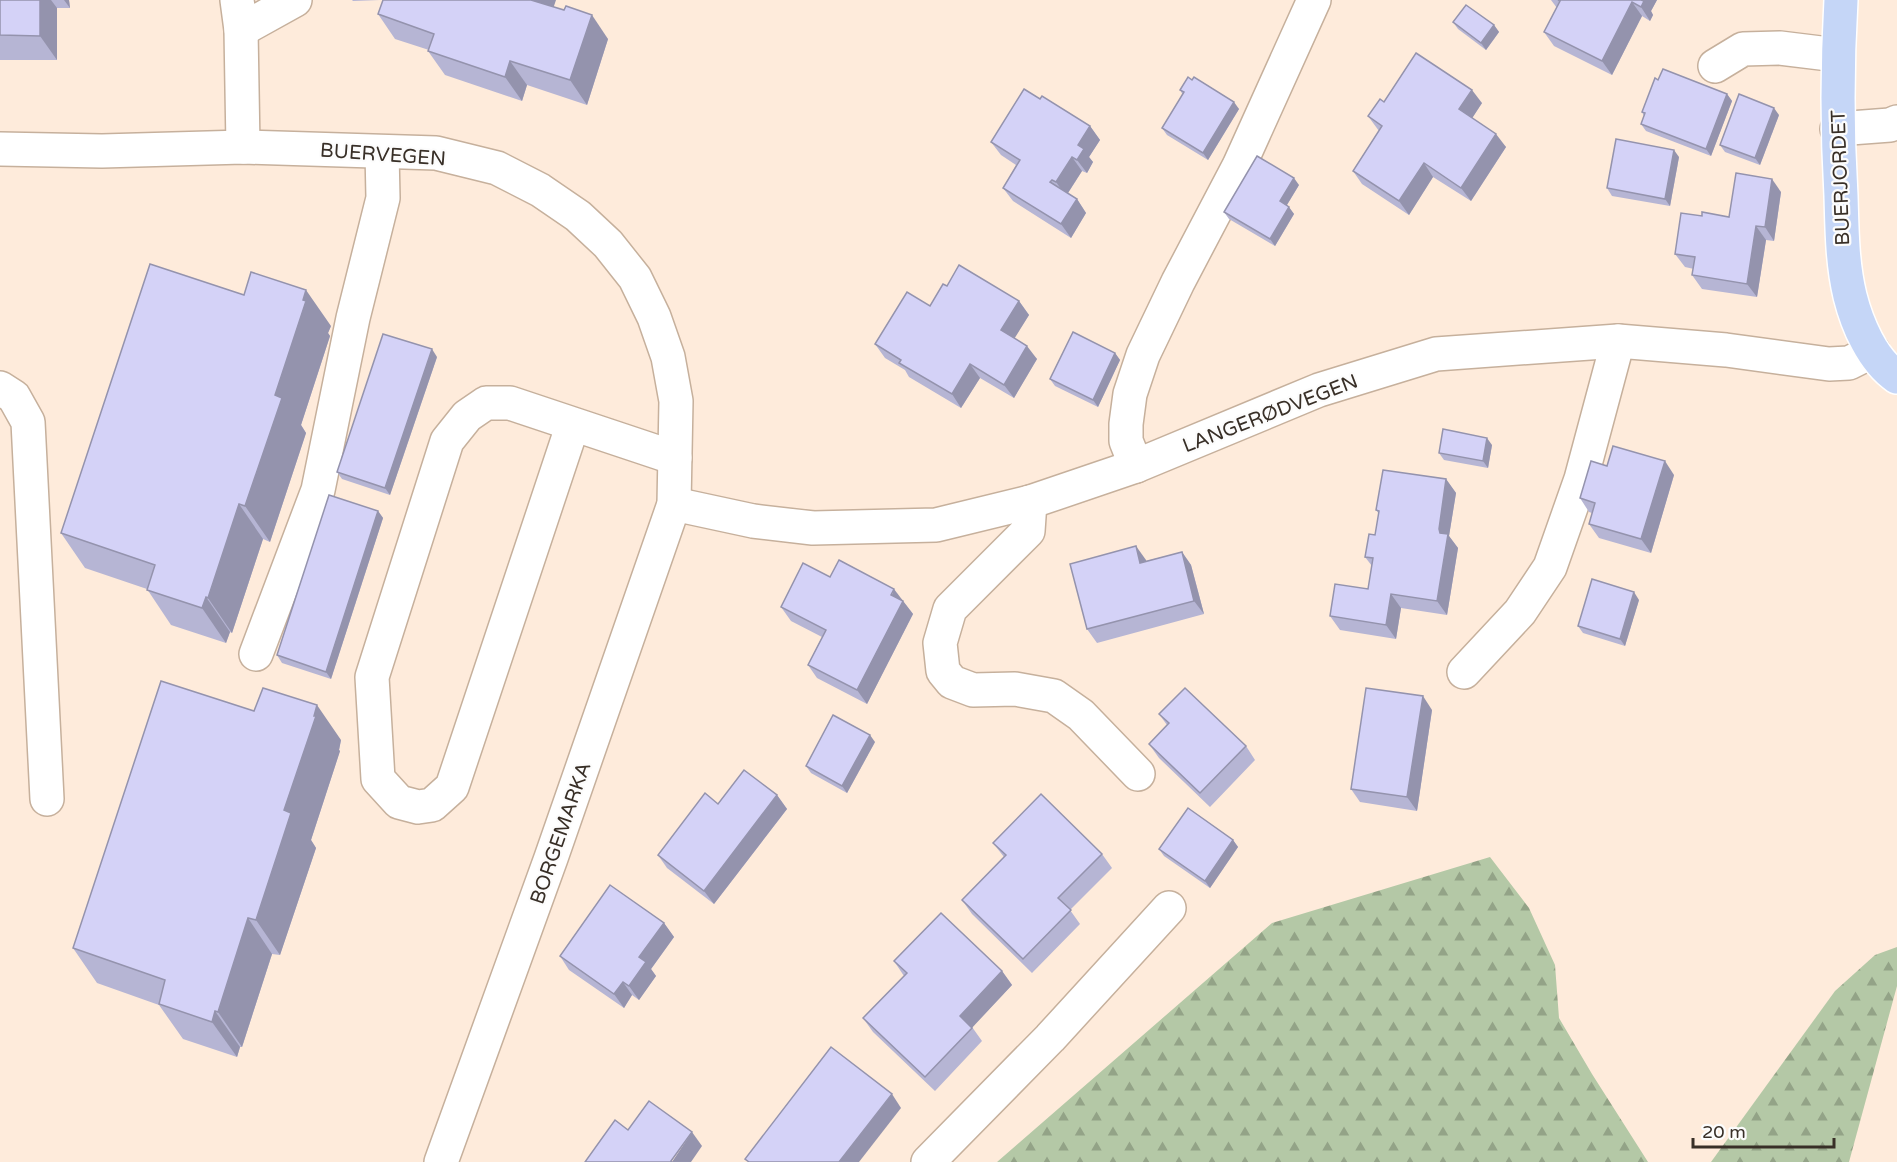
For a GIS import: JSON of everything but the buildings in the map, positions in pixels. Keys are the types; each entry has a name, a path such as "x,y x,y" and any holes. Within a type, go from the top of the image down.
{"main road":[{"name":"BUERJORDET","path":"1841,0 1837,55 1837,129 1844,254 1850,296 1862,331 1873,351"},
{"path":"1873,351 1897,377"}],"street":[{"path":"243,147 239,15 295,0"},
{"path":"1136,466 1126,441 1126,424 1130,394 1143,355 1178,282 1239,166 1314,0"},
{"path":"1714,66 1743,49 1780,48 1837,55"},
{"path":"1837,129 1890,125 1897,122"},
{"name":"BUERVEGEN","path":"0,149 102,151 243,147 436,153 496,168 540,190 569,210 609,244 635,278 654,317 668,357 676,401 674,504"},
{"path":"256,654 318,490 354,318 383,198 382,152"},
{"path":"1464,672 1520,612 1550,567 1581,479 1618,341"},
{"name":"LANGERØDVEGEN","path":"674,504 753,521 813,528 936,525 1030,502 1136,466 1319,390 1436,354 1618,341 1726,350 1829,364 1849,363 1873,351"},
{"path":"0,388 14,397 28,422 47,799"},
{"path":"573,424 452,787 432,805 418,807 399,802 378,779 372,677 447,441 467,416 486,403 510,403 573,424 675,458"},
{"path":"1030,502 1028,531 950,609 940,643 943,671 952,682 973,690 1015,689 1054,696 1081,715 1138,774"},
{"name":"BORGEMARKA","path":"441,1162 547,870 674,504"},
{"path":"928,1162 1050,1038 1169,908"}],"green space":[{"path":"1490,857 1529,908 1555,965 1559,1018 1648,1162 997,1162 1272,923"},
{"path":"1897,947 1897,986 1849,1162 1711,1162 1835,991 1875,955"}]}
